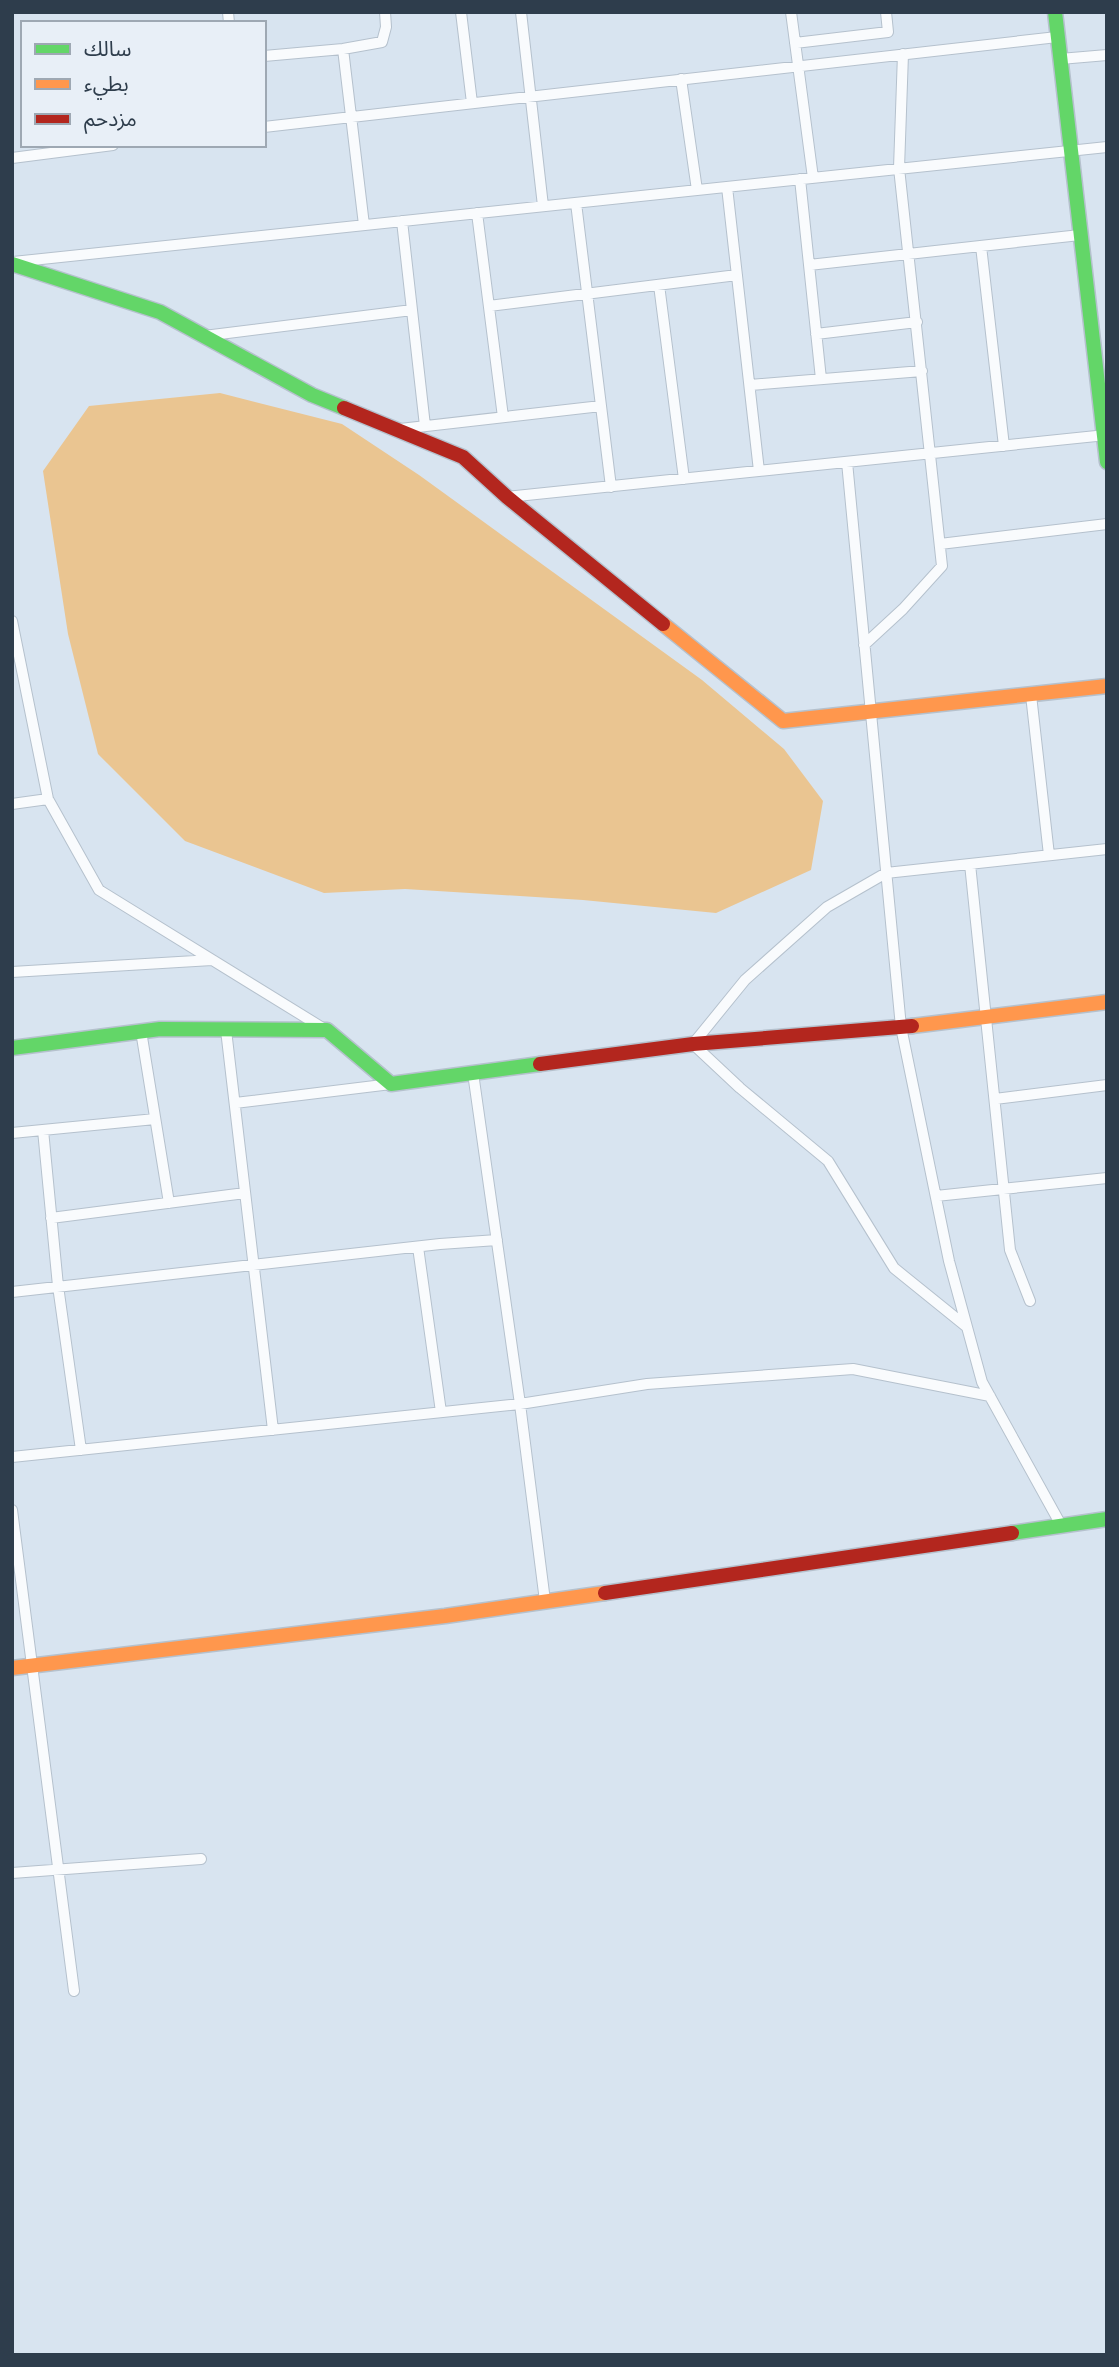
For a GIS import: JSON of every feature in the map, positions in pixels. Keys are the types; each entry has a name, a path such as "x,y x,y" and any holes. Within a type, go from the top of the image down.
{"street":[{"path":"266,56 343,49 382,42 386,27 385,12"},
{"path":"460,12 472,103"},
{"path":"521,12 543,206"},
{"path":"791,12 813,178"},
{"path":"795,43 888,32 886,12"},
{"path":"1055,12 1080,235 1099,338 1107,462"},
{"path":"266,127 1057,37"},
{"path":"343,49 365,225"},
{"path":"864,645 903,609 942,566 899,168 903,54"},
{"path":"1060,59 1107,55"},
{"path":"681,79 697,190"},
{"path":"12,263 1107,146"},
{"path":"12,158 97,147"},
{"path":"800,179 821,379"},
{"path":"727,187 759,471"},
{"path":"576,203 611,487"},
{"path":"477,213 503,417"},
{"path":"402,221 425,426"},
{"path":"809,265 1080,235"},
{"path":"981,246 1003,446"},
{"path":"12,263 160,312 312,395 463,457 507,498 783,721 1107,687"},
{"path":"489,306 737,275"},
{"path":"659,285 684,479"},
{"path":"203,336 412,310"},
{"path":"816,334 917,322"},
{"path":"750,385 922,371"},
{"path":"396,430 601,406"},
{"path":"507,498 1105,435"},
{"path":"846,462 901,1027 949,1261 982,1382 1061,1525"},
{"path":"940,544 1107,524"},
{"path":"12,621 48,799 99,890 327,1031 391,1083"},
{"path":"1031,695 1049,855"},
{"path":"12,804 48,799"},
{"path":"693,1044 746,980 827,907 886,873 1107,849"},
{"path":"970,864 1010,1250 1030,1301"},
{"path":"12,972 212,960"},
{"path":"235,1103 693,1044 901,1027 1107,1002"},
{"path":"12,1048 160,1029 327,1031"},
{"path":"226,1030 273,1430"},
{"path":"141,1031 169,1203"},
{"path":"693,1044 740,1088 828,1161 894,1268 967,1327"},
{"path":"473,1073 545,1601"},
{"path":"995,1099 1107,1085"},
{"path":"12,1133 155,1119"},
{"path":"43,1130 58,1286 81,1450"},
{"path":"936,1196 1107,1178"},
{"path":"51,1218 245,1193"},
{"path":"12,1292 497,1240"},
{"path":"418,1247 441,1412"},
{"path":"12,1457 520,1404 647,1384 853,1368 990,1395"},
{"path":"12,1510 74,1991"},
{"path":"12,1668 431,1618 1107,1519"},
{"path":"12,1873 201,1859"}],"shaded area":[{"path":"220,393 342,424 419,475 702,680 784,749 823,801 811,870 716,913 583,900 405,889 324,893 185,841 98,754 68,634 43,471 89,406"}],"traffic: fast":[{"path":"1055,12 1107,462"},
{"path":"12,264 160,312 312,395 344,408"},
{"path":"12,1048 160,1029 327,1030 391,1084 540,1064"},
{"path":"1012,1533 1107,1519"}],"traffic: slow":[{"path":"663,624 783,721 1107,686"},
{"path":"912,1026 1107,1002"},
{"path":"12,1668 445,1616 605,1593"}],"traffic: jam":[{"path":"344,408 463,457 507,497 663,624"},
{"path":"540,1064 693,1044 912,1026"},
{"path":"605,1593 1012,1533"}]}
